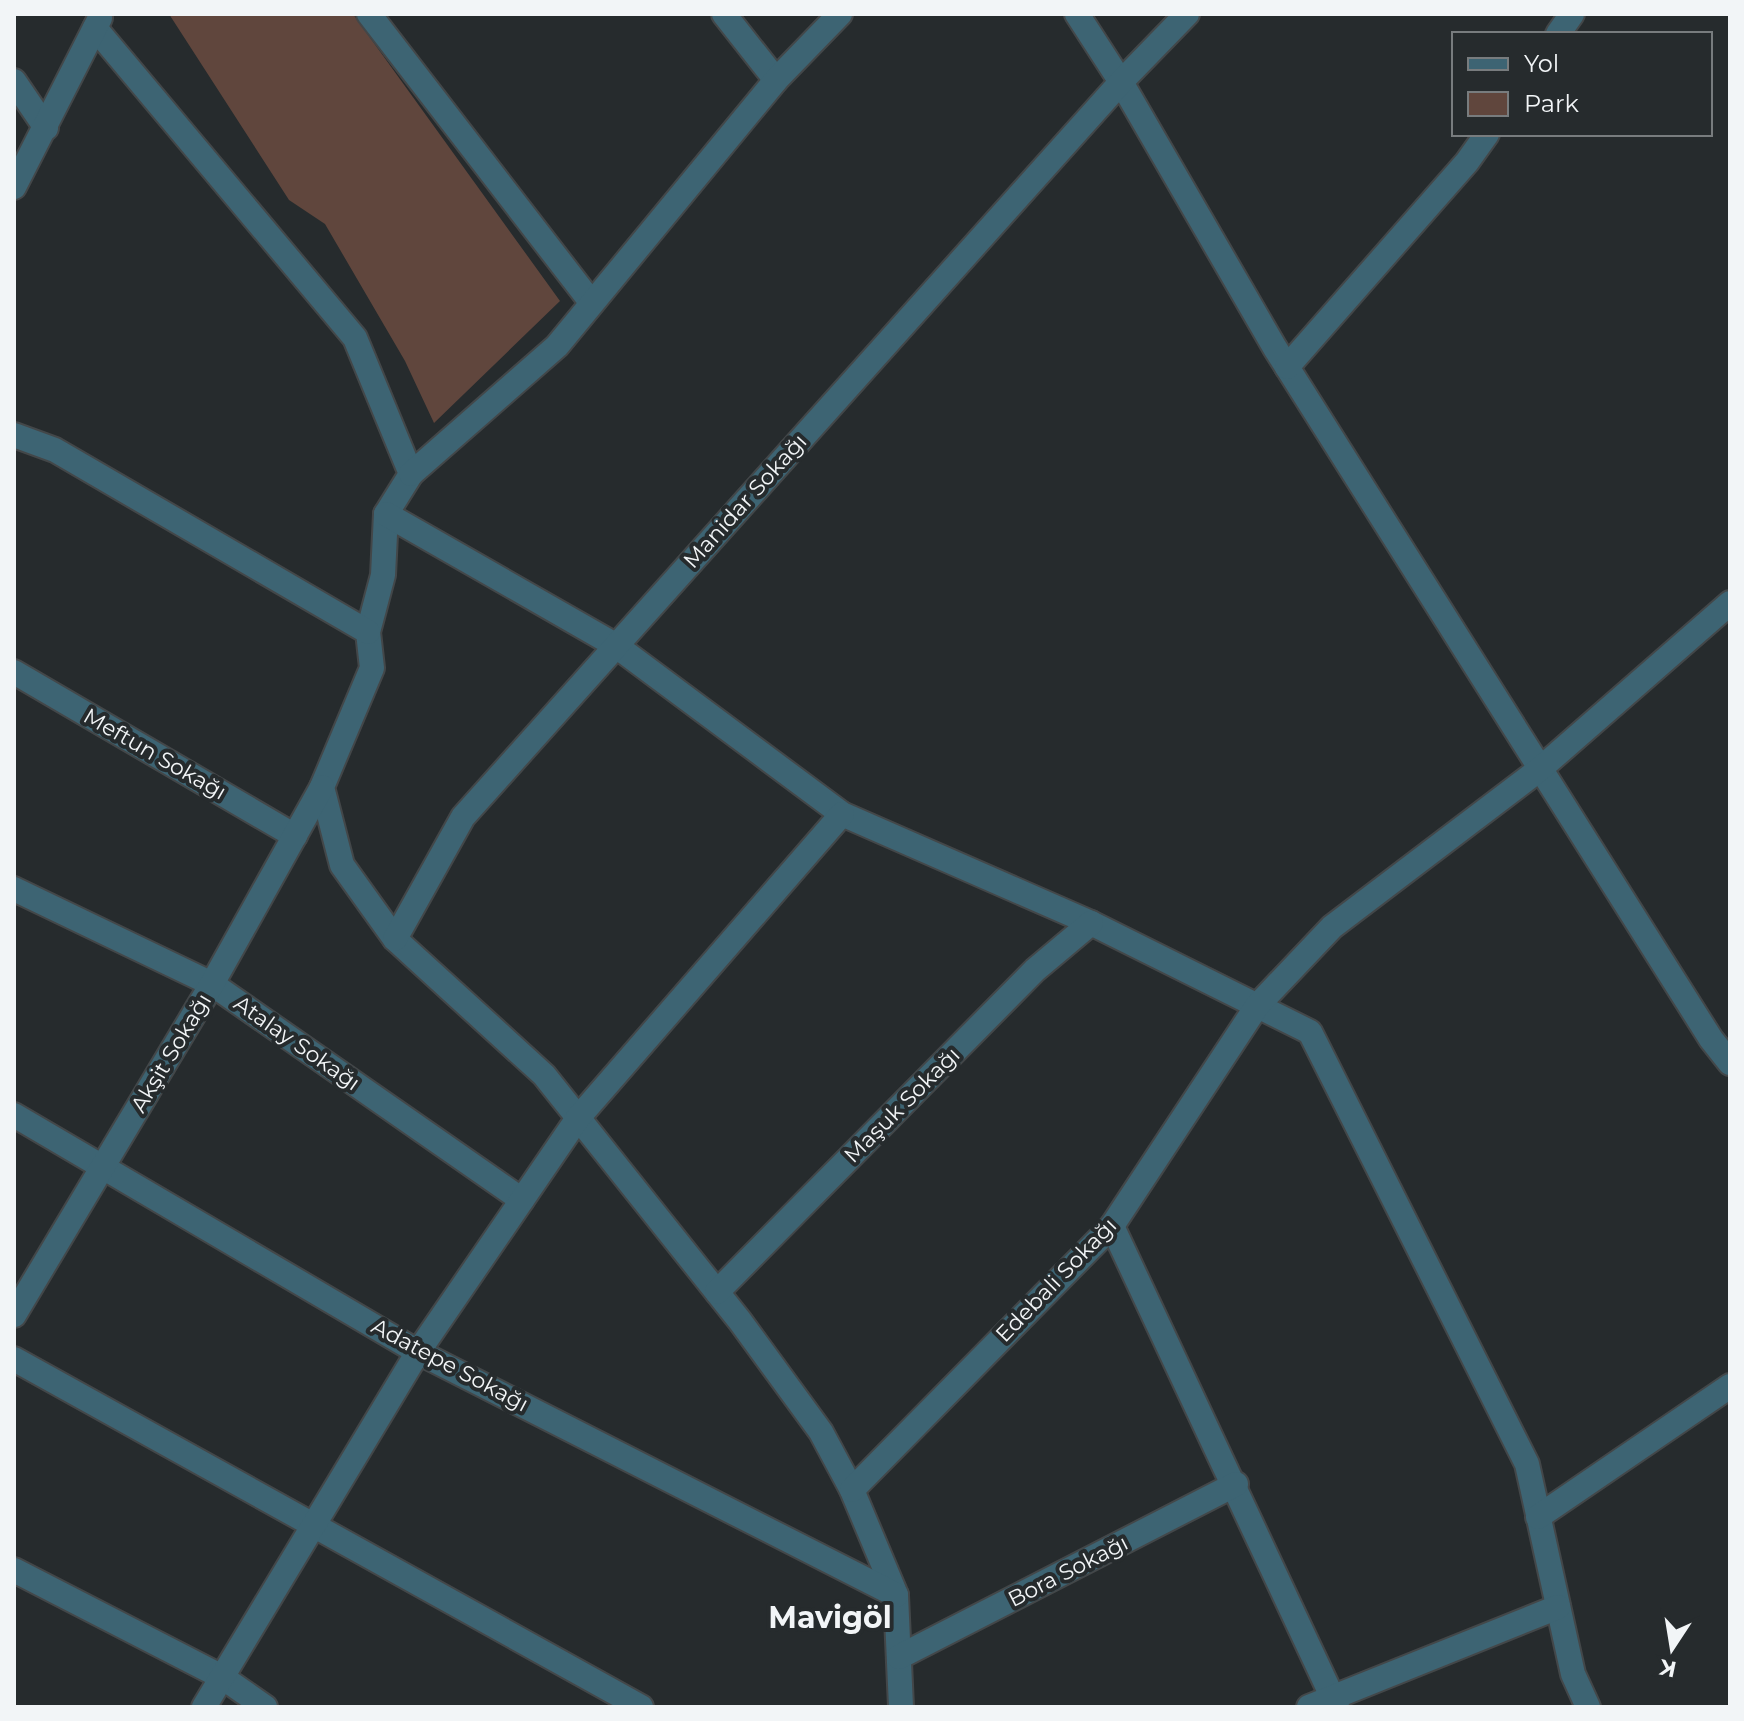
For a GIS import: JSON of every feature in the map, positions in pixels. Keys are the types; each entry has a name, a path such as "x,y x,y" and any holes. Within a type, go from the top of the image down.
{"street":[{"path":"369,14 591,302"},
{"path":"724,14 776,80"},
{"path":"840,14 776,80 557,346 411,474 386,514 615,645 842,814 1091,923 1310,1032 1527,1464 1573,1674 1588,1707"},
{"path":"1077,14 1121,82 1287,367 1540,769 1720,1032 1730,1063"},
{"name":"Manidar Sokağı","path":"395,939 463,817 1121,82 1187,14"},
{"path":"1559,32 1572,14"},
{"path":"14,187 99,21 355,338 411,474"},
{"path":"14,81 46,128"},
{"path":"1287,367 1467,162 1486,136"},
{"path":"14,435 55,450 368,632"},
{"name":"Akşit Sokağı","path":"14,1315 212,984 322,787 372,668 368,632 383,575 386,514"},
{"name":"Edebali Sokağı","path":"852,1490 1112,1226 1257,1006 1332,927 1540,769 1730,603"},
{"name":"Meftun Sokağı","path":"14,672 295,836"},
{"path":"322,787 342,865 395,939 544,1075 717,1292 821,1432 852,1490 896,1595 901,1707"},
{"path":"204,1707 418,1352 578,1118 842,814"},
{"name":"Atalay Sokağı","path":"14,889 212,984 522,1200"},
{"name":"Maşuk Sokağı","path":"717,1292 1035,970 1091,923"},
{"name":"Adatepe Sokağı","path":"14,1115 105,1165 418,1352 896,1595"},
{"path":"1112,1226 1336,1702"},
{"path":"14,1359 641,1707"},
{"path":"1538,1517 1730,1386"},
{"name":"Bora Sokağı","path":"899,1657 1236,1484"},
{"path":"14,1570 222,1677 265,1707"},
{"path":"1309,1707 1336,1702 1558,1607"}],"green space":[{"path":"169,14 353,14 560,301 434,423 405,361 325,224 289,200"}],"district":[{"name":"Mavigöl","path":"830,1617"}]}
